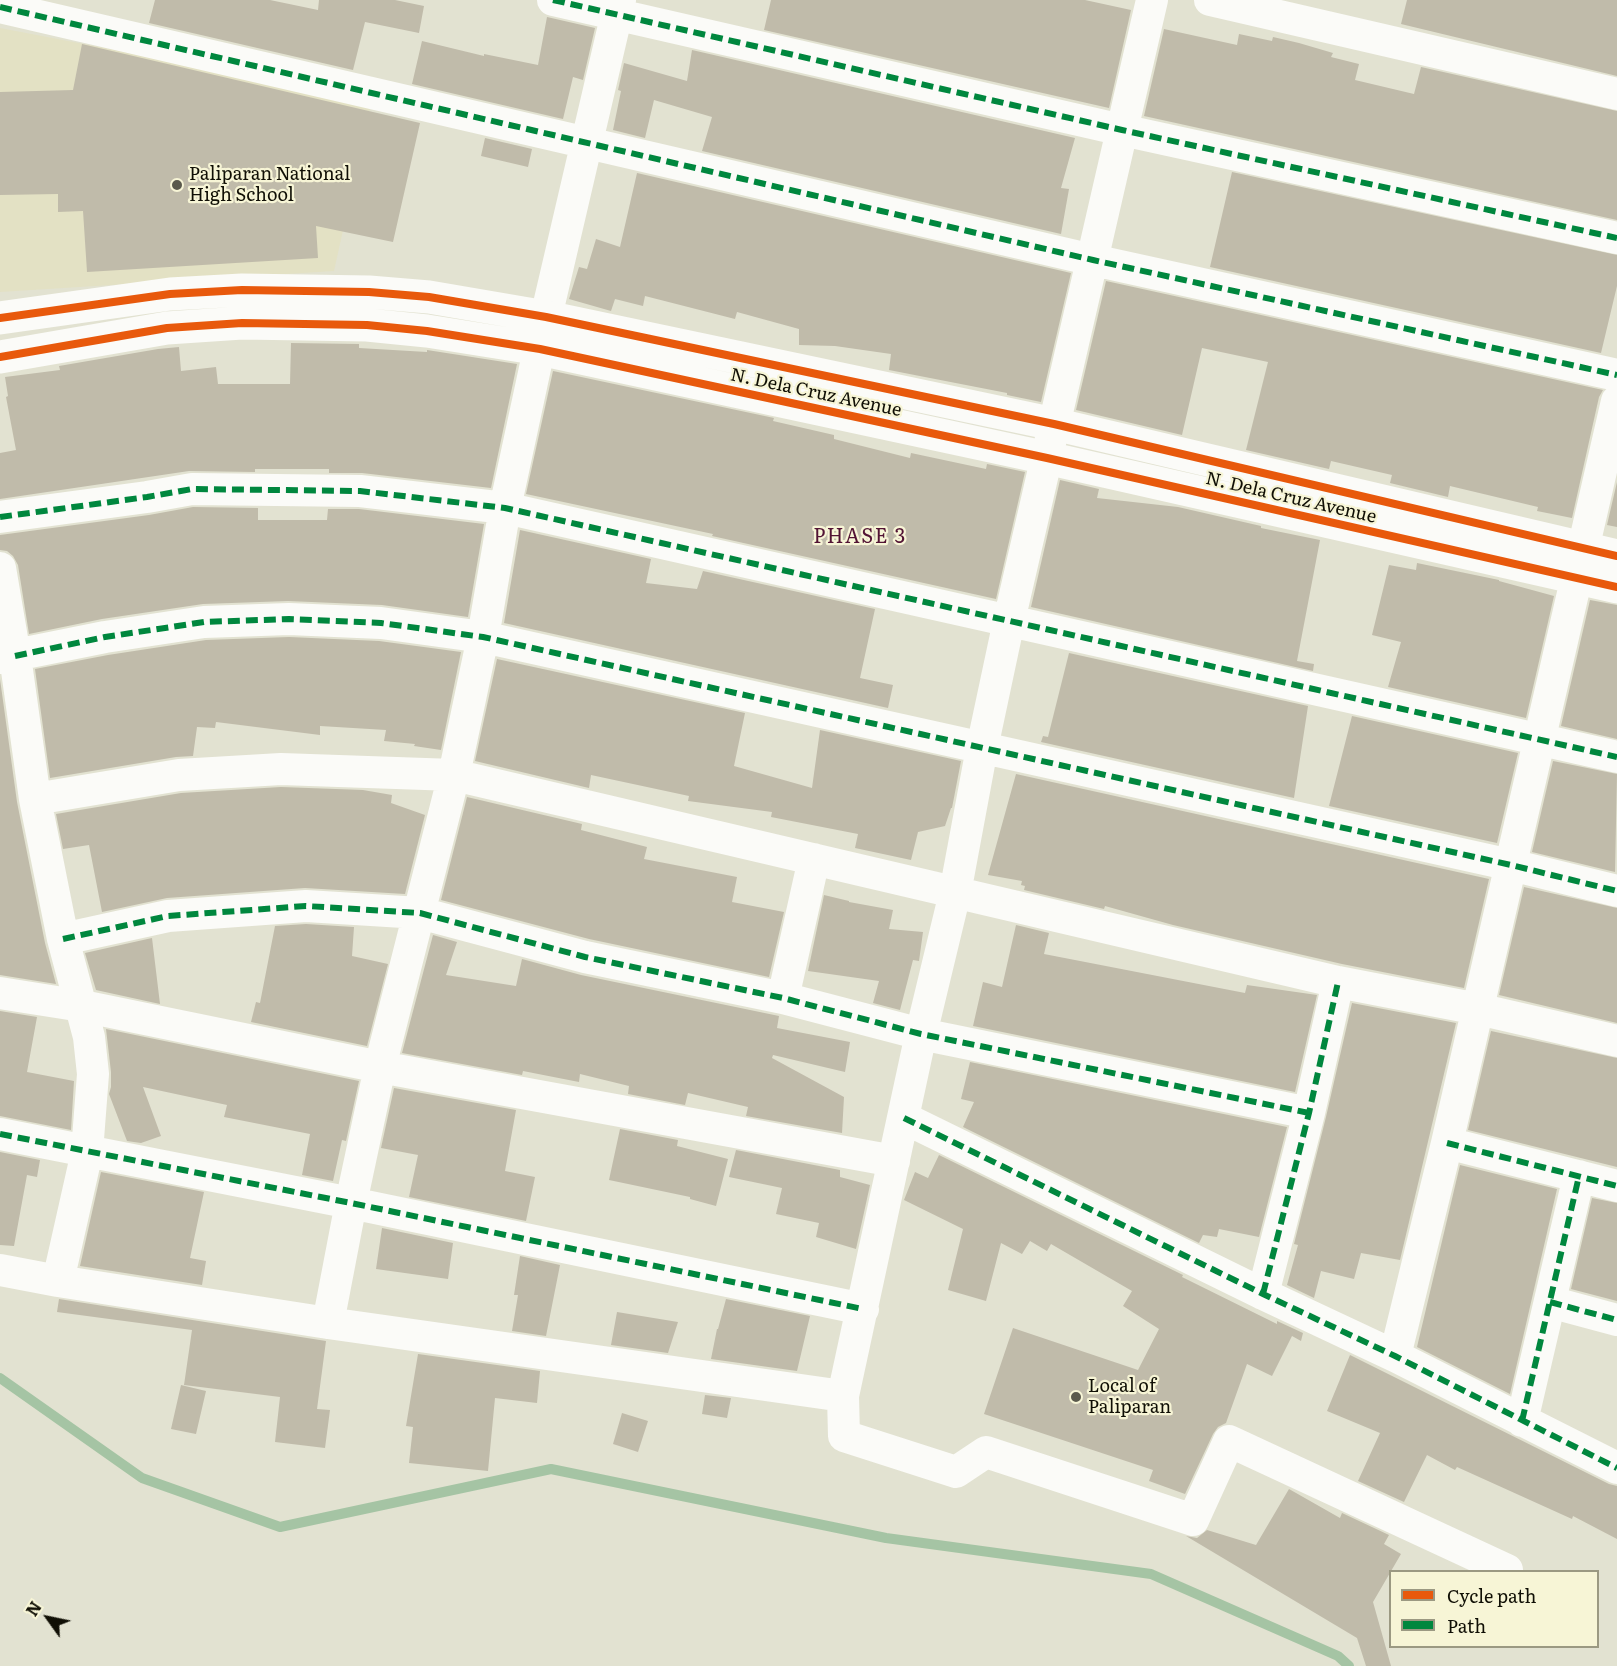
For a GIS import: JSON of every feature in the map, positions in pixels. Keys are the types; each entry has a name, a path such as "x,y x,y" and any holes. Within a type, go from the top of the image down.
{"street":[{"path":"553,0 618,7 1122,130 1617,238"},
{"path":"1152,0 1009,621 955,893 921,1034 843,1396 844,1436 956,1472 986,1452 1193,1520 1229,1441 1507,1570"},
{"path":"1210,0 1617,93"},
{"path":"0,7 1093,260 1617,375"},
{"path":"328,1323 380,1066 454,775 483,637 505,508 546,317 618,7"},
{"name":"N. Dela Cruz Avenue","path":"0,318 170,294 242,290 349,291 429,297 546,317 1054,424 1580,563 1617,587"},
{"name":"N. Dela Cruz Avenue","path":"0,357 167,328 242,323 367,325 426,330 540,349 1047,458 1580,563 1617,556"},
{"path":"1395,1356 1541,739 1617,401"},
{"path":"0,517 192,489 360,491 505,508 1617,757"},
{"path":"0,568 8,657 63,939 89,1037 93,1074 87,1152 58,1281"},
{"path":"8,657 105,637 204,622 289,619 381,623 483,637 1511,865 1617,891"},
{"path":"35,799 179,775 269,769 454,775 1338,982 1478,1009 1617,1041"},
{"path":"783,998 814,860"},
{"path":"63,939 168,916 306,906 420,913 585,957 783,998 921,1034 1309,1113"},
{"path":"1263,1294 1309,1113 1338,982"},
{"path":"0,993 82,1006 380,1066 894,1161"},
{"path":"904,1118 1395,1356 1617,1468"},
{"path":"0,1134 351,1203 863,1309"},
{"path":"1447,1143 1617,1186"},
{"path":"1522,1421 1578,1176"},
{"path":"0,1270 328,1323 843,1396"},
{"path":"1550,1302 1617,1320"}],"shaded area":[{"name":"Paliparan National High School","path":"0,28 372,99 334,271 0,292"}],"building":[{"path":"155,0 270,0 318,10 319,0 395,0 424,6 419,33 365,22 353,70 149,23"},
{"path":"771,0 1085,0 1131,10 1109,108 764,30"},
{"path":"1407,0 1617,0 1617,76 1401,24"},
{"path":"547,17 595,28 583,80 573,77 563,119 412,84 422,41 484,56 484,54 538,65"},
{"path":"1164,29 1237,45 1239,34 1272,41 1273,37 1299,43 1333,53 1331,57 1359,64 1355,80 1414,94 1421,67 1617,111 1617,220 1144,116"},
{"name":"Paliparan National High School","path":"82,44 420,123 393,242 316,226 318,258 87,272 83,211 58,212 58,194 0,195 0,92 73,90"},
{"path":"692,50 1075,138 1061,188 1069,189 1061,234 702,151 712,117 654,100 645,138 613,130 624,63 687,81"},
{"path":"485,138 532,149 528,167 481,156"},
{"path":"1232,172 1617,255 1617,286 1601,353 1210,267"},
{"path":"637,173 1071,273 1041,402 1007,395 1007,393 889,370 891,354 835,346 799,345 799,329 737,312 735,319 645,296 643,306 615,299 611,311 569,299 579,267 587,269 596,239 620,247"},
{"path":"1106,281 1603,390 1599,397 1572,518 1537,511 1538,507 1450,486 1448,497 1390,483 1392,475 1331,461 1329,469 1246,450 1268,362 1202,348 1182,435 1076,410"},
{"path":"291,343 359,344 359,348 427,352 427,350 517,364 491,488 362,473 329,473 329,469 255,469 255,472 189,471 0,499 0,453 16,450 6,397 8,396 5,377 60,370 59,366 179,347 181,371 216,367 218,384 290,384"},
{"path":"553,371 774,418 773,421 834,435 834,439 910,458 911,453 986,469 987,464 1025,472 996,599 526,494"},
{"path":"1060,480 1099,489 1097,498 1178,507 1320,540 1297,661 1314,664 1313,671 1031,607"},
{"path":"1617,482 1617,527 1607,525"},
{"path":"193,507 258,508 258,520 327,520 328,509 359,509 484,524 468,617 382,605 288,601 203,604 102,619 29,634 18,565 7,551 0,550 0,535"},
{"path":"520,530 651,559 646,583 697,589 703,571 875,609 860,678 893,685 888,708 504,623"},
{"path":"1417,563 1499,580 1554,596 1526,718 1388,687 1401,642 1372,635 1389,565 1416,570"},
{"path":"1590,600 1617,605 1617,739 1561,726"},
{"path":"289,637 379,641 461,652 441,750 414,746 415,744 384,741 386,730 320,726 320,735 216,722 215,728 197,727 193,756 50,778 35,669 206,640"},
{"path":"1069,653 1308,706 1294,798 1041,742 1043,736 1048,737"},
{"path":"497,659 745,713 734,766 812,788 820,730 961,761 952,808 945,826 918,832 911,860 855,848 858,834 771,817 772,812 688,801 689,796 591,775 589,788 475,761"},
{"path":"0,679 17,802 45,943 56,984 0,975"},
{"path":"1352,716 1518,753 1497,843 1329,806"},
{"path":"1553,761 1617,774 1615,872 1532,852"},
{"path":"1016,774 1489,879 1464,988 1342,964 1173,925 1105,906 1104,909 1024,890 1025,886 1021,885 1022,881 988,875"},
{"path":"281,787 363,790 392,795 391,803 425,815 405,894 305,888 167,898 102,912 89,845 63,849 56,814 181,793"},
{"path":"467,797 582,824 581,830 647,847 644,859 737,877 732,902 784,912 769,977 589,939 441,900"},
{"path":"1524,887 1617,908 1617,1023 1499,995"},
{"path":"824,895 893,910 889,929 923,932 919,961 913,960 900,1010 873,1003 879,981 808,971"},
{"path":"306,924 354,927 352,956 388,964 367,1046 251,1022 256,1002 260,1003 275,926"},
{"path":"1016,925 1049,933 1044,954 1245,993 1247,985 1317,995 1295,1092 973,1026 983,982 1002,987"},
{"path":"433,935 457,942 446,975 516,986 522,959 581,975 779,1016 777,1028 850,1042 845,1072 773,1055 772,1058 844,1097 842,1133 746,1116 748,1107 688,1093 685,1105 628,1094 629,1086 580,1074 579,1082 523,1071 522,1075 402,1053"},
{"path":"152,938 160,1004 96,990 85,953"},
{"path":"1352,1003 1456,1023 1400,1260 1361,1253 1354,1279 1321,1271 1314,1298 1287,1285 1298,1245 1294,1244"},
{"path":"0,1011 37,1017 27,1072 74,1081 71,1130 0,1116"},
{"path":"106,1029 359,1081 346,1141 342,1140 333,1181 302,1175 310,1134 224,1117 227,1105 143,1087 161,1136 141,1143 127,1141 109,1094 111,1072"},
{"path":"1491,1031 1617,1058 1617,1167 1468,1130"},
{"path":"970,1062 1287,1127 1259,1237 1219,1229 1217,1237 1203,1235 1199,1243 963,1127 974,1102 961,1099"},
{"path":"394,1088 516,1110 505,1171 535,1177 526,1221 409,1197 418,1155 381,1148"},
{"path":"620,1129 678,1140 677,1146 728,1159 716,1206 690,1199 690,1197 609,1180"},
{"path":"736,1150 840,1170 840,1177 870,1185 856,1249 816,1237 819,1223 776,1214 782,1188 729,1177"},
{"path":"0,1152 40,1160 37,1177 27,1175 14,1246 0,1245"},
{"path":"939,1155 1277,1324 1277,1321 1303,1333 1301,1341 1292,1336 1272,1376 1247,1364 1226,1423 1218,1427 1213,1434 1185,1494 1149,1481 1153,1470 984,1414 1013,1328 1138,1370 1159,1329 1123,1306 1132,1291 1051,1244 1047,1251 1030,1241 1022,1254 1001,1243 986,1301 948,1290 963,1229 904,1200 915,1172 928,1178"},
{"path":"1460,1165 1557,1189 1510,1394 1417,1347"},
{"path":"101,1172 204,1192 190,1258 206,1261 202,1285 80,1266"},
{"path":"1592,1198 1617,1203 1617,1301 1571,1289"},
{"path":"382,1228 453,1243 448,1279 376,1269"},
{"path":"520,1256 560,1265 546,1336 512,1331 518,1295 514,1295"},
{"path":"59,1299 326,1341 317,1409 330,1410 325,1448 275,1442 280,1397 184,1385 192,1330 57,1312"},
{"path":"726,1299 810,1316 797,1371 711,1359"},
{"path":"617,1312 678,1322 668,1353 611,1345"},
{"path":"418,1354 540,1371 537,1403 495,1398 488,1471 409,1463 413,1427 406,1426"},
{"path":"1350,1355 1617,1486 1617,1539 1573,1516 1572,1519 1457,1467 1455,1470 1427,1455 1404,1502 1358,1481 1380,1433 1327,1411"},
{"path":"181,1385 206,1391 196,1434 171,1429"},
{"path":"705,1395 731,1398 727,1418 702,1414"},
{"path":"622,1413 648,1421 638,1452 613,1444"},
{"path":"1289,1489 1340,1518 1342,1513 1389,1535 1384,1544 1401,1554 1392,1570 1389,1570 1389,1575 1373,1602 1391,1666 1366,1666 1357,1638 1186,1536 1197,1538 1207,1530 1256,1545"}],"waterway":[{"path":"0,1378 142,1478 280,1527 551,1469 886,1538 1151,1574 1338,1656 1349,1666"}],"marked path":[{"path":"553,0 1122,130 1617,238"},
{"path":"0,7 1093,260 1617,375"},
{"path":"0,517 192,489 360,491 505,508 1617,757"},
{"path":"15,656 105,637 204,622 289,619 381,623 483,637 1511,865 1617,891"},
{"path":"63,939 168,916 306,906 420,913 585,957 783,998 921,1034 1309,1113"},
{"path":"1263,1294 1309,1113 1338,982"},
{"path":"904,1118 1395,1356 1617,1468"},
{"path":"0,1134 351,1203 863,1309"},
{"path":"1447,1143 1617,1186"},
{"path":"1522,1421 1579,1176"},
{"path":"1550,1302 1617,1320"}],"cycle path":[{"path":"0,318 170,294 242,290 369,292 429,297 546,317 1054,424 1617,556"},
{"path":"0,357 167,328 242,323 367,325 427,331 540,349 1047,458 1617,587"}],"place":[{"name":"Paliparan National High School","path":"177,185"},
{"name":"Local of Paliparan","path":"1076,1397"}],"district":[{"name":"PHASE 3","path":"860,537"}]}
